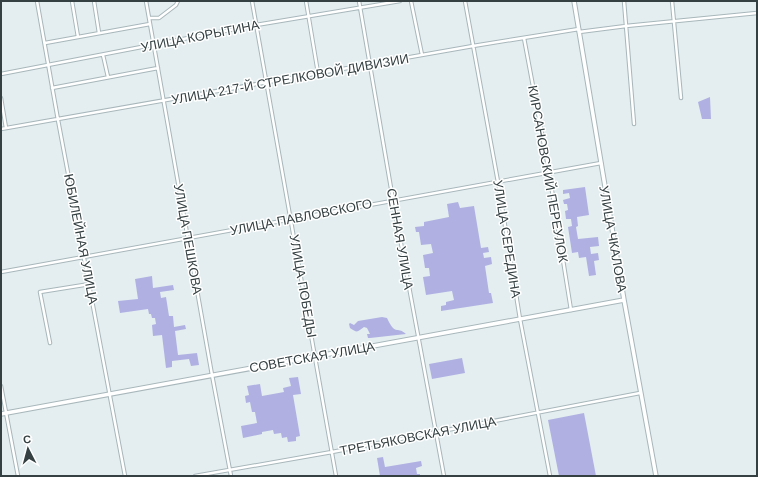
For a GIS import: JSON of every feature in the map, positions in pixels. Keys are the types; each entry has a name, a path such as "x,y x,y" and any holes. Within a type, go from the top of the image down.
{"street":[{"name":"ЮБИЛЕЙНАЯ УЛИЦА","path":"37,1 125,476"},
{"path":"72,1 78,37"},
{"path":"94,1 99,33"},
{"name":"УЛИЦА ПЕШКОВА","path":"146,1 231,476"},
{"path":"149,18 159,18 176,5 178,1"},
{"name":"УЛИЦА ПОБЕДЫ","path":"252,1 316,356 336,476"},
{"path":"306,1 318,73"},
{"name":"СЕННАЯ УЛИЦА","path":"359,1 393,200 444,476"},
{"name":"УЛИЦА КОРЫТИНА","path":"1,74 154,46 256,25 400,1"},
{"path":"411,1 422,55"},
{"name":"УЛИЦА СЕРЕДИНА","path":"465,1 498,182 520,319 550,476"},
{"name":"УЛИЦА ЧКАЛОВА","path":"574,1 600,163 656,476"},
{"path":"624,1 634,124"},
{"path":"672,1 680,98"},
{"name":"УЛИЦА 217-Й СТРЕЛКОВОЙ ДИВИЗИИ","path":"1,129 524,38 579,30 757,13"},
{"path":"45,43 150,24"},
{"name":"КИРСАНОВСКИЙ ПЕРЕУЛОК","path":"524,38 549,172 570,310"},
{"path":"103,55 108,78"},
{"path":"52,88 158,68"},
{"path":"1,98 6,128"},
{"name":"УЛИЦА ПАВЛОВСКОГО","path":"1,272 600,163"},
{"path":"50,343 40,292 90,284"},
{"name":"СОВЕТСКАЯ УЛИЦА","path":"1,414 624,300"},
{"path":"1,386 18,476"},
{"name":"ТРЕТЬЯКОВСКАЯ УЛИЦА","path":"195,476 538,414 640,393"}],"shaded area":[{"path":"710,97 711,119 702,119 698,102"},
{"path":"585,187 589,215 577,217 578,226 576,227 578,239 598,237 599,246 590,247 591,254 598,253 599,260 594,261 596,275 589,276 586,257 579,258 578,252 572,253 568,227 572,226 571,219 566,219 565,211 568,210 567,204 564,204 563,200 570,198 569,193 563,194 563,190"},
{"path":"458,202 460,208 474,206 481,248 488,247 489,252 483,253 484,258 491,257 492,264 485,266 489,293 491,293 493,303 441,311 441,306 446,305 446,302 454,300 452,291 426,295 423,277 430,276 429,268 425,268 423,255 433,253 431,244 421,245 419,232 416,232 415,227 424,226 424,222 449,217 447,204"},
{"path":"152,276 153,288 173,285 174,290 160,292 161,298 166,297 169,316 173,316 174,327 185,325 186,329 175,331 178,355 197,353 199,365 191,366 189,359 172,361 172,367 166,368 162,335 153,336 152,325 156,324 155,318 152,318 148,309 120,313 118,301 138,299 135,279"},
{"path":"382,317 387,318 394,329 400,330 406,334 368,338 367,334 370,334 367,328 364,327 359,331 356,331 350,328 350,323 354,325 358,321"},
{"path":"462,358 465,373 432,379 429,364"},
{"path":"298,377 301,394 293,395 300,436 296,437 296,441 288,442 287,437 282,438 281,433 274,434 273,430 243,438 241,426 257,423 255,412 252,412 250,402 246,403 245,396 249,395 247,386 260,384 262,396 284,392 283,388 291,386 289,378"},
{"path":"584,413 596,476 559,476 548,420"},
{"path":"383,457 385,467 421,461 422,466 416,468 417,474 420,474 420,476 380,476 377,458"}]}
